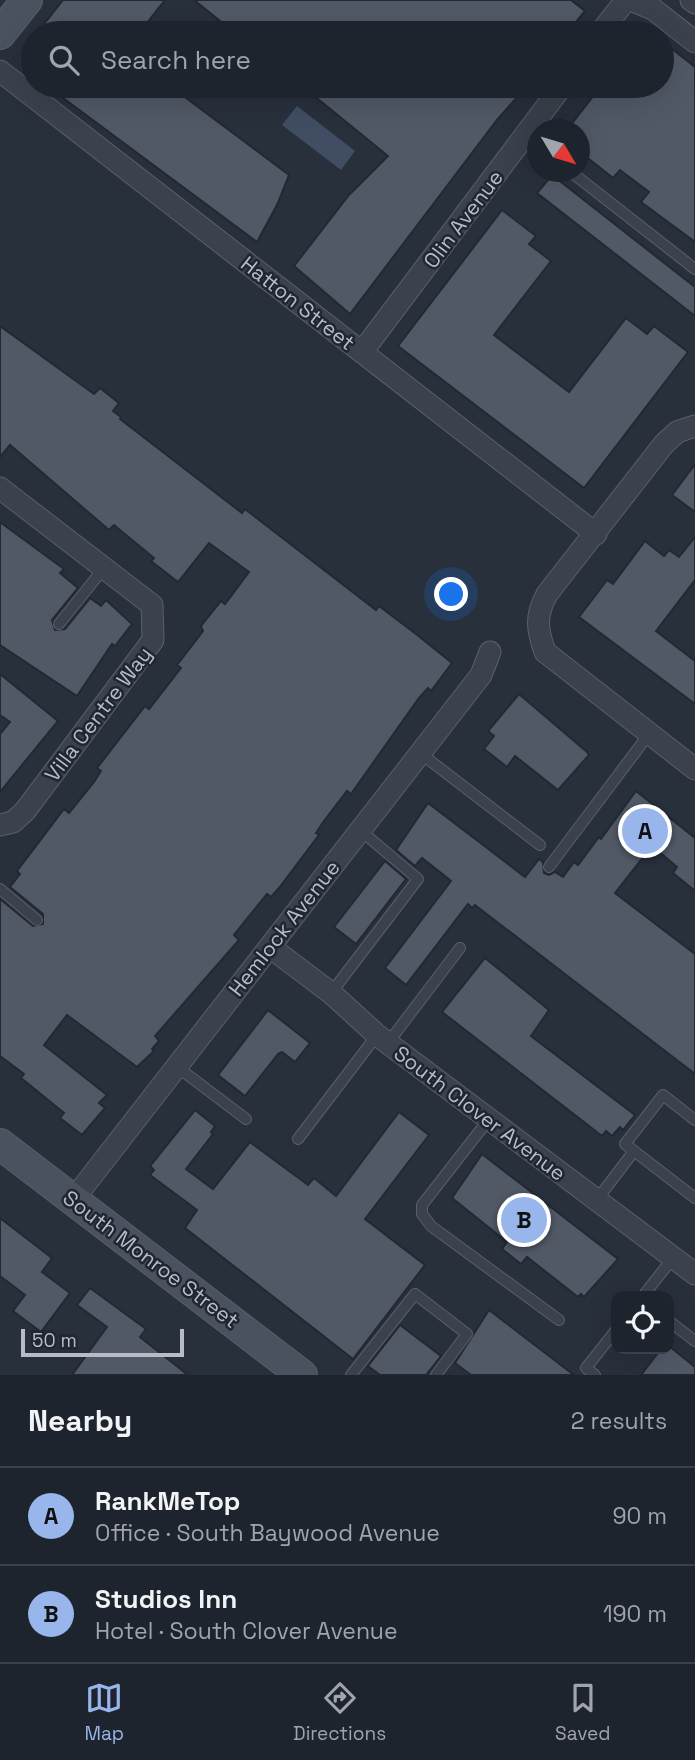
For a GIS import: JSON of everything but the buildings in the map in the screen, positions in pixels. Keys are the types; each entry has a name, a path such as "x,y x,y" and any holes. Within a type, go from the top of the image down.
{"main road":[{"path":"0,34 27,0"},
{"name":"South Monroe Street","path":"0,1144 302,1375"}],"street":[{"path":"611,21 629,0 653,9 668,21"},
{"path":"691,0 695,4"},
{"path":"674,26 695,42"},
{"name":"Hatton Street","path":"0,71 21,87"},
{"name":"Hatton Street","path":"35,98 596,534"},
{"name":"Olin Avenue","path":"543,119 555,98"},
{"name":"Olin Avenue","path":"362,352 527,146"},
{"path":"694,426 677,432 664,444 547,594 537,611 537,630 545,652 695,769"},
{"name":"Villa Centre Way","path":"0,488 152,605 153,640 25,811 1,829"},
{"name":"Hemlock Avenue","path":"73,1200 481,675 490,652"},
{"name":"South Clover Avenue","path":"270,947 331,993 382,1039 695,1274"}],"lane":[{"path":"584,182 695,269"},
{"path":"59,624 104,568"},
{"path":"549,867 649,734"},
{"path":"420,753 540,845"},
{"path":"331,993 418,879 360,830"},
{"path":"0,889 37,920"},
{"path":"298,1139 460,948"},
{"path":"176,1066 246,1119"},
{"path":"695,1120 663,1095 625,1144 695,1198"},
{"path":"489,1119 422,1205 422,1214 431,1226 559,1320"},
{"path":"596,1201 634,1151"},
{"path":"647,1291 673,1258"},
{"path":"351,1375 415,1294 467,1334 436,1375"},
{"path":"674,1325 695,1341"},
{"path":"595,1375 586,1368 611,1336"}],"water":[{"path":"297,106 355,151 341,170 282,125"}],"place":[{"name":"RankMeTop","path":"645,831"},
{"name":"Studios Inn","path":"524,1220"}]}
